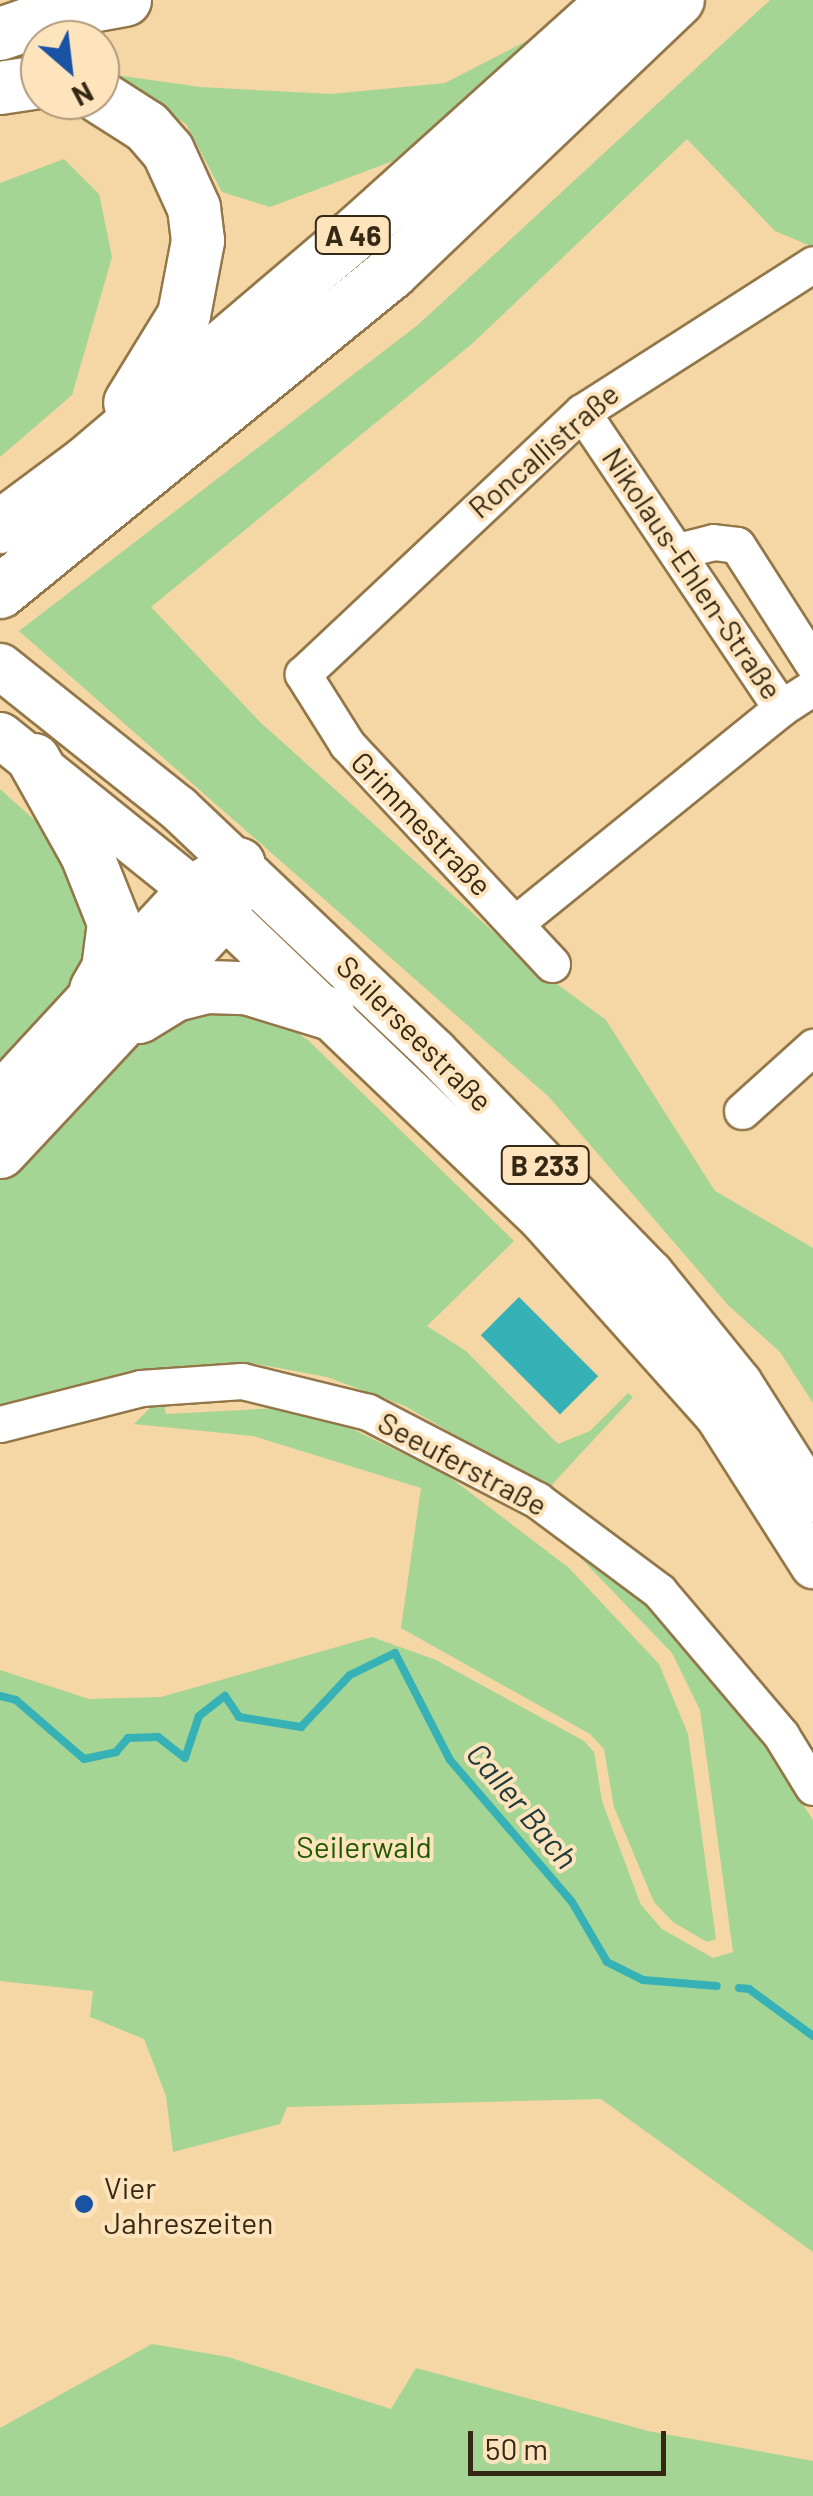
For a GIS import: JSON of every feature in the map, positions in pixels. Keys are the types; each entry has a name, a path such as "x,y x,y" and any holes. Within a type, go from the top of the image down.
{"highway":[{"path":"0,34 70,10 125,0"},
{"name":"A 46","path":"0,527 86,463 523,88 614,0"},
{"name":"A 46","path":"0,592 391,273 678,0"},
{"path":"86,463 155,370 184,315 198,241 194,208 168,151 147,127 120,109"},
{"path":"17,747 87,855 114,923 99,1025"},
{"path":"0,1152 99,1025 240,864"},
{"path":"0,1101 99,1025 208,987 246,988 328,1014"}],"main road":[{"name":"Seilerseestraße","path":"0,666 240,864 434,1051 650,1273 738,1383 813,1499"},
{"name":"Seilerseestraße","path":"17,747 208,902 328,1014 633,1314 718,1416 813,1565"}],"street":[{"name":"Roncallistraße","path":"303,674 582,412 813,264"},
{"name":"Nikolaus-Ehlen-Straße","path":"582,412 781,708 813,687"},
{"path":"678,551 713,542 737,545 813,664"},
{"name":"Grimmestraße","path":"303,674 347,744 517,922 552,964"},
{"path":"517,922 781,708"},
{"path":"742,1110 813,1046"},
{"name":"Seeuferstraße","path":"0,1424 141,1388 242,1381 368,1412 538,1500 658,1590 781,1735 813,1787"}],"green space":[{"path":"770,0 813,0 813,247 775,231 687,139 473,343 151,607 260,722 527,962 606,1020 715,1191 813,1248 813,1403 780,1352 728,1305 549,1097 19,631 419,324"},
{"path":"548,30 393,161 270,207 222,192 186,124 120,84 120,76 200,87 331,94 445,83"},
{"path":"64,159 99,194 112,257 72,395 0,457 0,183"},
{"path":"0,789 38,823 73,879 91,933 71,1002 0,1071"},
{"path":"213,1002 260,1007 309,1041 514,1241 427,1326 466,1351 558,1444 590,1431 628,1393 633,1397 548,1489 405,1406 327,1377 251,1363 157,1370 166,1414 278,1408 352,1429 447,1475 569,1568 659,1664 688,1734 716,1939 707,1942 673,1922 654,1902 614,1807 604,1749 590,1734 401,1628 421,1488 253,1436 134,1424 151,1407 149,1370 0,1406 0,1180 164,1021"},
{"name":"Seilerwald","path":"581,1544 675,1632 732,1698 813,1820 813,2252 601,2099 287,2107 280,2124 173,2152 166,2096 144,2039 90,2017 93,1991 0,1981 0,1670 89,1699 161,1697 372,1637 436,1660 584,1741 594,1752 602,1801 641,1905 662,1929 713,1958 733,1952 700,1710 672,1653 575,1552"},
{"path":"152,2344 228,2357 391,2409 416,2368 648,2431 813,2461 813,2496 0,2496 0,2428"}],"water":[{"path":"519,1297 598,1376 560,1414 481,1335"}],"waterway":[{"name":"Caller Bach","path":"0,1696 16,1700 84,1759 116,1752 128,1738 158,1737 185,1758 199,1716 225,1696 239,1717 301,1727 350,1675 395,1653 450,1760 572,1902 607,1962 643,1980 717,1986"},
{"name":"Caller Bach","path":"739,1988 749,1989 813,2036"}],"place":[{"name":"Vier Jahreszeiten","path":"84,2204"}]}
